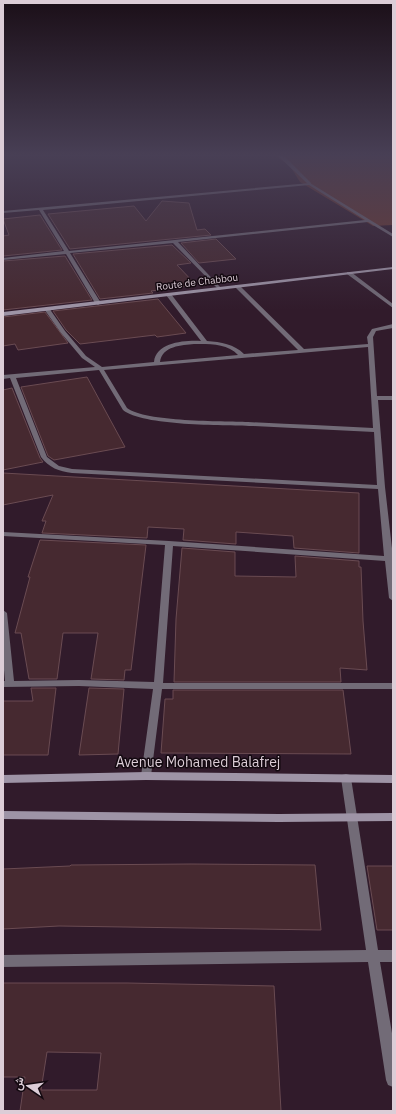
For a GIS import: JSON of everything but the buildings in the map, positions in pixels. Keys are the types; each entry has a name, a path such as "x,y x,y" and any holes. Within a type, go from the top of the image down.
{"street":[{"path":"3,212 73,206"},
{"path":"345,206 393,236"},
{"path":"41,209 98,303"},
{"path":"3,259 369,221"},
{"path":"174,241 219,289"},
{"name":"Route de Chabbou","path":"3,314 393,268"},
{"path":"349,273 393,306"},
{"path":"237,286 303,351"},
{"path":"169,294 205,342"},
{"path":"47,309 63,332 84,357 100,368 125,409 130,413 141,416 198,422 377,430"},
{"path":"393,326 374,330 370,336 381,487 391,559 393,598"},
{"path":"157,364 158,356 167,347 205,342 228,346 238,351 242,356"},
{"path":"3,377 371,345"},
{"path":"12,376 44,457 47,461 59,468 78,471 381,487"},
{"path":"375,398 393,398"},
{"path":"3,534 169,543 391,559"},
{"path":"146,776 158,686 169,543"},
{"path":"3,613 7,684 79,682 158,686 393,686"},
{"name":"Avenue Mohamed Balafrej","path":"3,779 146,776 393,779"},
{"path":"346,778 393,1080"},
{"path":"3,815 279,818 351,816 393,817"},
{"path":"3,961 393,956"}],"shaded area":[{"path":"340,206 393,206 393,225 373,226"}]}
